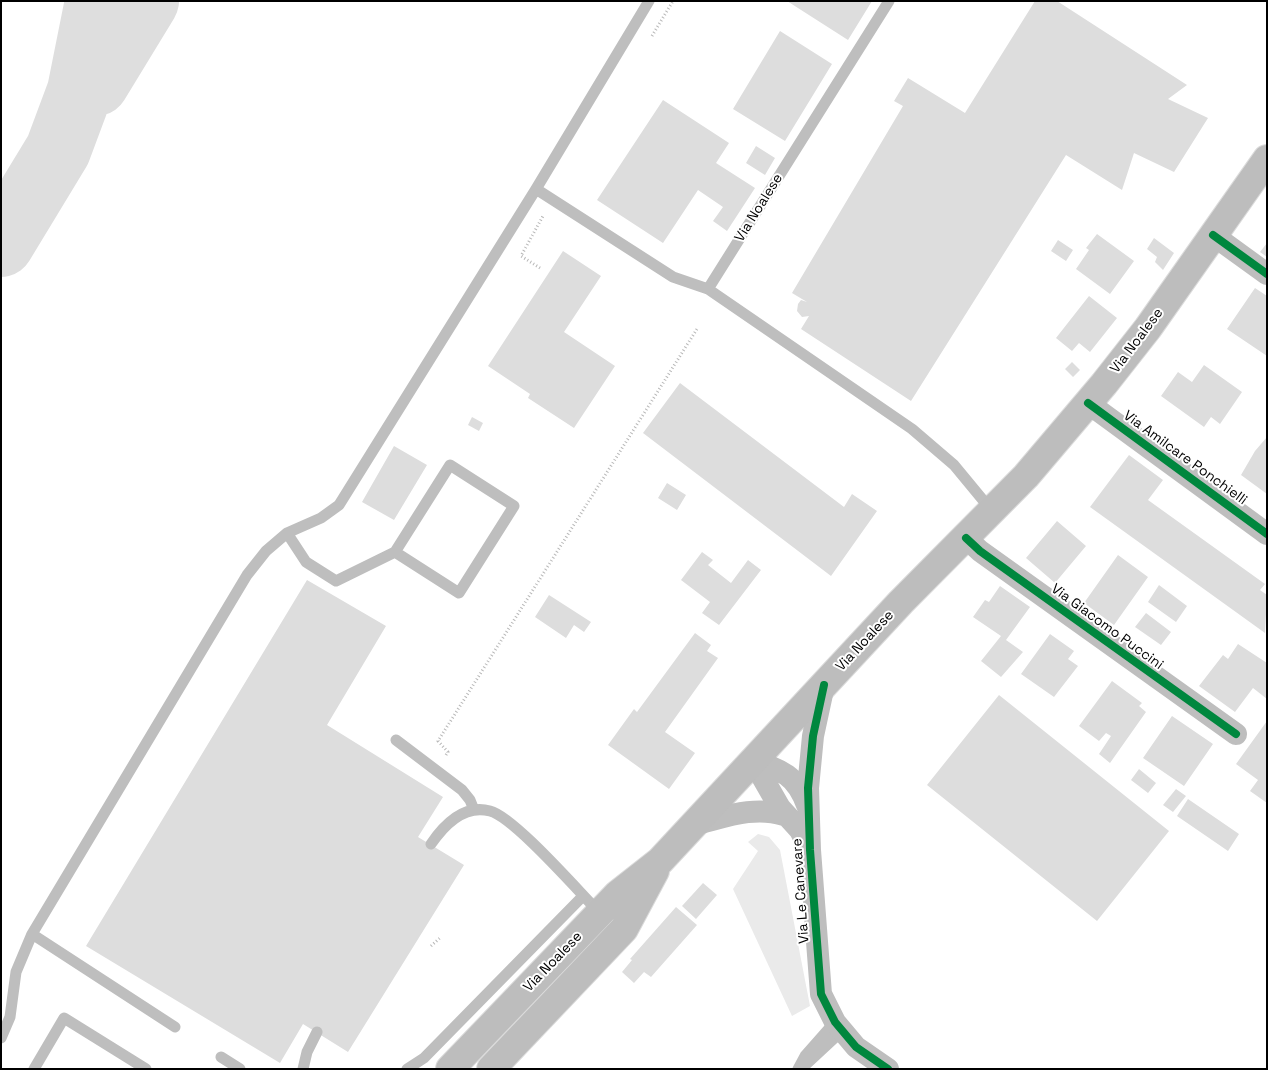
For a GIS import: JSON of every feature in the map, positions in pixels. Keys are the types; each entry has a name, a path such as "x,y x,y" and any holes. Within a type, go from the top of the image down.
{"main road":[{"name":"Via Noalese","path":"450,1069 591,904 618,894 660,861 901,602 1026,476 1148,328 1267,159"},
{"name":"Via Noalese","path":"491,1069 624,929 660,861"}],"street":[{"path":"1213,235 1267,274"},
{"name":"Via Amilcare Ponchielli","path":"1088,403 1267,534"},
{"name":"Via Giacomo Puccini","path":"966,538 980,551 1236,734"},
{"name":"Via Le Canevare","path":"824,685 813,736 809,771 808,808 821,994 838,1027 856,1047 888,1069"},
{"name":"Via Le Canevare","path":"753,761 778,769 791,777 808,808"},
{"name":"Via Le Canevare","path":"753,761 784,815 800,830 810,850"},
{"path":"693,825 745,812 763,811 784,815"}],"lane":[{"path":"1,1038 10,1017 16,972 32,934 247,575 266,551 287,533 321,518 339,505 536,189 649,1"},
{"name":"Via Noalese","path":"708,288 889,1"},
{"path":"536,189 672,277 708,288 912,429 954,465 992,511"},
{"path":"287,533 306,562 336,581 395,552 450,465 514,506 459,592 395,552"},
{"path":"396,740 462,790 470,800 474,810"},
{"path":"407,1069 424,1058 591,904 506,819 488,810 474,810 448,822 431,844"},
{"path":"32,934 175,1027"},
{"path":"37,1068 64,1018 146,1069"},
{"path":"800,1069 805,1056 838,1027"},
{"path":"303,1069 307,1052 317,1032"},
{"path":"221,1057 240,1069"}],"path":[{"path":"540,268 521,256 543,216"},
{"path":"445,756 448,752 438,741 697,329"},
{"path":"431,946 441,936"}],"shaded area":[{"path":"758,834 769,837 780,850 810,1006 792,1016 733,889 758,851 748,842"}],"building":[{"path":"787,1 872,1 848,40"},
{"path":"1035,1 1057,1 1187,85 1168,99 1208,118 1174,172 1134,153 1122,190 1066,155 911,401 801,329 809,316 802,317 797,311 798,304 801,300 807,302 792,293 903,106 894,101 908,78 965,113"},
{"path":"780,31 832,64 785,141 733,109"},
{"path":"663,100 729,143 716,163 755,188 727,231 713,221 723,207 698,190 663,243 597,200"},
{"path":"756,146 775,158 765,175 746,163"},
{"path":"1097,234 1134,261 1110,294 1076,269 1089,250 1086,248"},
{"path":"1154,238 1174,253 1163,270 1155,262 1157,257 1147,249"},
{"path":"1058,240 1073,250 1066,261 1051,251"},
{"path":"1267,243 1267,257 1260,252"},
{"path":"563,251 601,276 564,332 615,366 574,428 528,398 530,394 488,366"},
{"path":"1255,288 1267,296 1267,356 1227,329"},
{"path":"1089,296 1117,318 1090,352 1079,343 1072,351 1056,338"},
{"path":"1072,362 1080,370 1073,377 1065,369"},
{"path":"1204,365 1242,392 1220,424 1211,417 1204,427 1161,396 1178,372 1192,382"},
{"path":"680,383 844,507 852,494 877,511 831,576 643,433"},
{"path":"472,417 483,423 479,431 468,425"},
{"path":"1267,437 1267,494 1241,475 1255,451"},
{"path":"394,446 427,465 394,520 362,502"},
{"path":"1129,455 1163,480 1148,500 1265,584 1260,590 1267,595 1265,633 1090,507"},
{"path":"667,483 686,495 677,510 658,498"},
{"path":"1057,521 1086,546 1055,583 1026,558"},
{"path":"702,552 713,560 708,565 731,583 748,560 761,570 719,625 702,613 710,602 681,580"},
{"path":"1118,555 1148,577 1114,625 1084,603"},
{"path":"307,580 386,626 327,725 443,797 418,837 464,865 348,1052 303,1024 280,1063 86,946"},
{"path":"1159,585 1187,606 1176,622 1148,602"},
{"path":"1000,586 1030,607 1006,640 1023,652 1001,677 981,661 1001,636 973,617 985,600 989,602"},
{"path":"549,595 591,622 584,632 574,625 566,638 535,617"},
{"path":"1146,613 1171,632 1161,645 1135,627"},
{"path":"695,633 711,645 707,651 718,658 665,732 695,753 669,789 608,745 634,709 637,712"},
{"path":"1050,634 1074,651 1068,659 1078,666 1054,697 1021,674"},
{"path":"1238,644 1267,663 1267,699 1253,688 1235,712 1199,686 1223,655 1228,659"},
{"path":"1112,681 1142,703 1139,706 1146,712 1110,763 1099,754 1111,736 1106,733 1099,741 1079,726"},
{"path":"999,695 1169,831 1097,921 927,785"},
{"path":"1172,716 1213,744 1184,786 1143,758"},
{"path":"1267,721 1267,803 1250,791 1258,780 1236,764"},
{"path":"1139,769 1156,783 1148,793 1131,780"},
{"path":"1176,789 1186,796 1173,812 1163,805"},
{"path":"1188,799 1239,834 1228,851 1177,816"},
{"path":"703,883 717,895 696,919 682,906"},
{"path":"676,907 697,925 651,977 644,972 634,983 622,972 632,960 630,959"}],"taxiway":[{"path":"1,244 58,150 80,91 98,1"},
{"path":"96,83 146,1"}],"cycle path":[{"path":"1213,235 1267,274"},
{"path":"1088,403 1267,534"},
{"path":"966,538 980,551 1236,734"},
{"path":"824,685 813,736 808,788 810,850 821,994 835,1022 856,1047 888,1069"}]}
